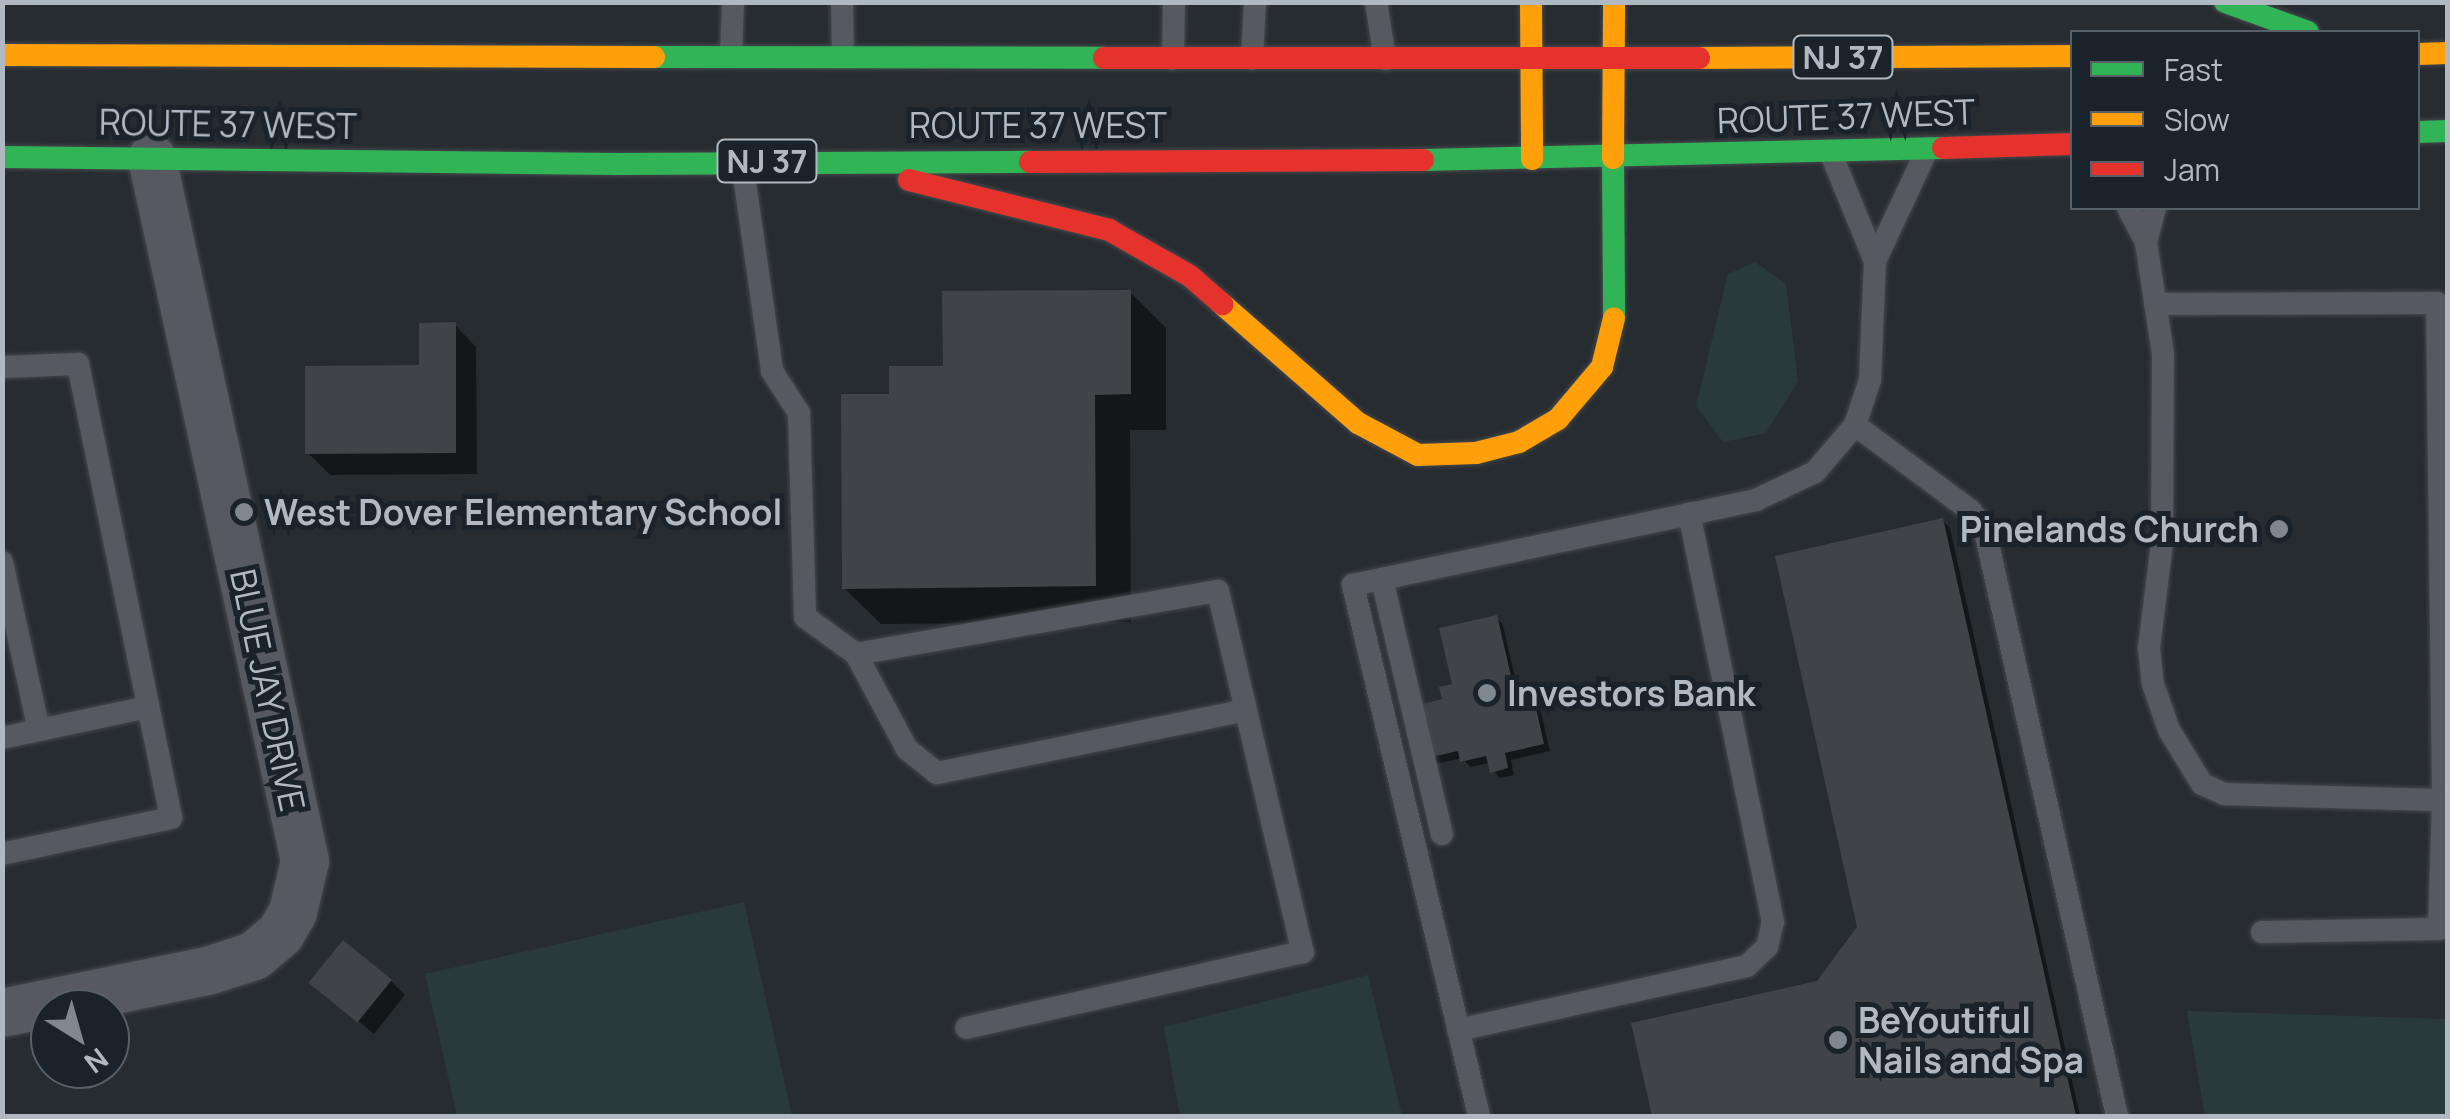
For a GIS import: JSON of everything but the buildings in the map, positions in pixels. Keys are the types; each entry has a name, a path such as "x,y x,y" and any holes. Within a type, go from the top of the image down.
{"main road":[{"path":"1531,2 1532,159"},
{"path":"832,160 1109,230 1190,276 1358,424 1418,454 1476,453 1519,442 1558,419 1602,367 1615,312 1614,2"},
{"path":"2225,2 2302,30"},
{"path":"2420,54 2448,53"},
{"name":"ROUTE 37 WEST","path":"2,55 1530,60 2070,56"},
{"path":"2420,132 2448,131"},
{"name":"ROUTE 37 WEST","path":"4,161 1532,159 2070,144"}],"street":[{"name":"BLUE JAY DRIVE","path":"2,1012 211,970 254,956 281,932 293,912 305,861 152,158"}],"lane":[{"path":"731,56 732,2"},
{"path":"842,2 843,57"},
{"path":"1173,58 1174,2"},
{"path":"1252,59 1256,2"},
{"path":"1376,2 1385,59"},
{"path":"1479,1116 1353,586 1756,500 1815,472 1856,425 1870,380 1875,262 1928,148"},
{"path":"1830,151 1875,262"},
{"path":"742,162 772,371 799,414 805,618 856,654 907,750 937,774 1246,710"},
{"path":"2129,210 2146,242 2162,355 2162,543 2150,648 2152,684 2170,730 2202,784 2224,794 2443,800"},
{"path":"2146,242 2154,210"},
{"path":"2156,304 2437,303 2443,800 2439,929 2262,932"},
{"path":"2,367 78,364 170,818 2,854"},
{"path":"1856,425 1970,510 1984,531 2117,1116"},
{"path":"1458,1030 1748,966 1767,947 1774,922 1689,514"},
{"path":"2,562 40,730"},
{"path":"1382,579 1442,834"},
{"path":"856,654 1218,591 1303,952 966,1028"},
{"path":"2,738 148,707"}],"shaded area":[{"path":"1755,262 1786,284 1798,381 1766,433 1723,442 1696,406 1728,274"},
{"path":"744,902 792,1116 457,1116 425,974"},
{"path":"1368,975 1402,1116 1180,1116 1164,1027"},
{"path":"2187,1011 2447,1019 2447,1116 2205,1116"}],"traffic: fast":[{"path":"2225,2 2302,30"},
{"path":"654,57 1104,58"},
{"path":"2420,132 2448,131"},
{"path":"1423,160 1943,148"},
{"path":"2,157 616,164 1030,162"},
{"path":"1613,158 1614,318"}],"traffic: slow":[{"path":"1531,2 1532,159"},
{"path":"1613,158 1614,2"},
{"path":"2420,54 2448,53"},
{"path":"2,55 654,57"},
{"path":"1699,58 2070,56"},
{"path":"1222,304 1358,423 1418,455 1476,453 1519,442 1558,419 1602,367 1614,318"}],"traffic: jam":[{"path":"1104,58 1699,58"},
{"path":"1943,148 2070,144"},
{"path":"1030,162 1423,160"},
{"path":"909,180 1109,230 1190,276 1222,304"}],"place":[{"name":"West Dover Elementary School","path":"244,512"},
{"name":"Pinelands Church","path":"2279,529"},
{"name":"Investors Bank","path":"1487,693"},
{"name":"BeYoutiful Nails and Spa","path":"1838,1040"}]}
